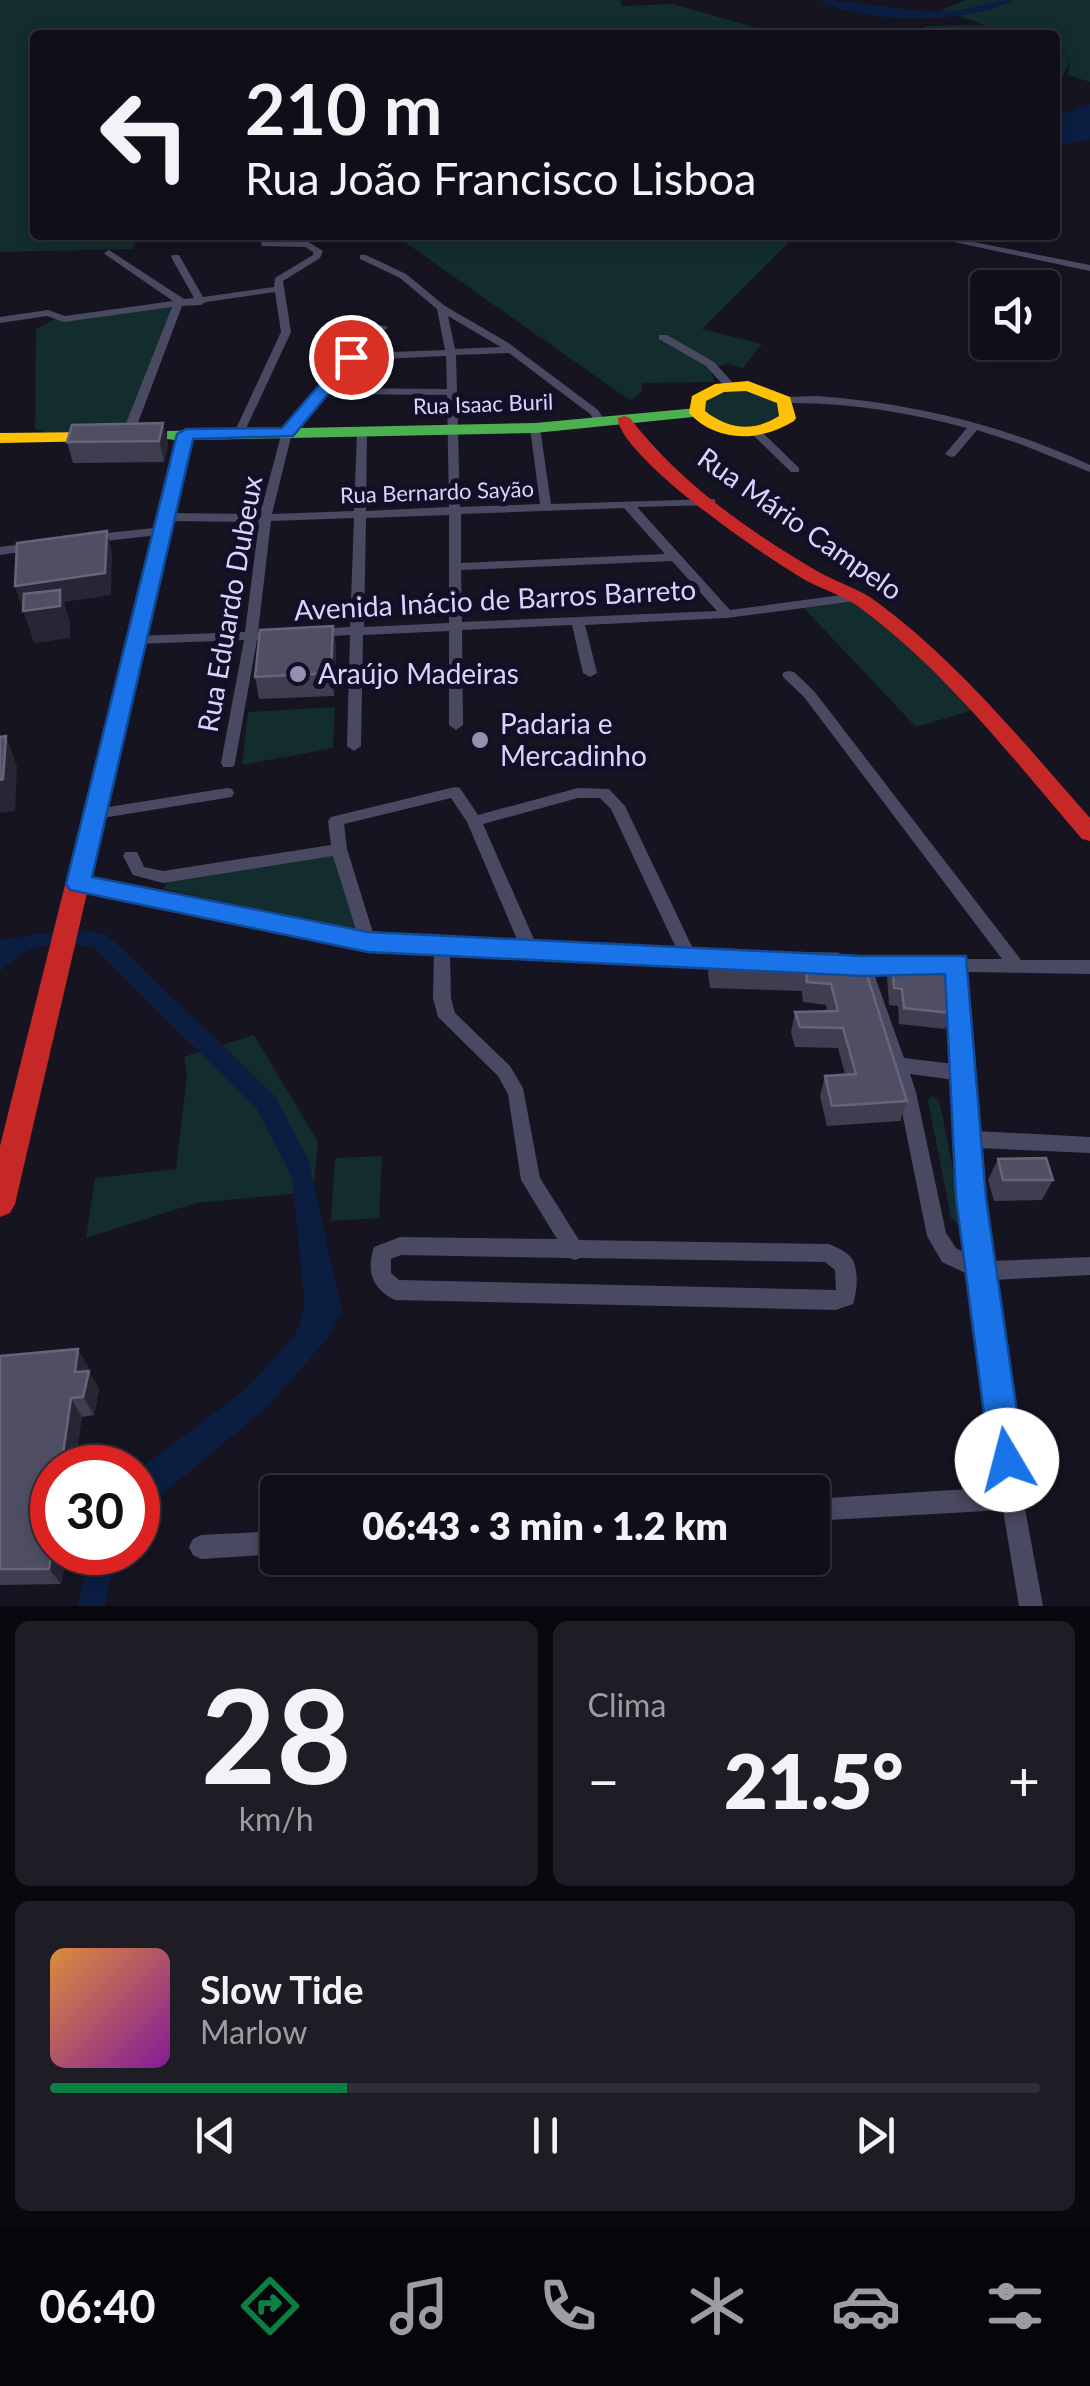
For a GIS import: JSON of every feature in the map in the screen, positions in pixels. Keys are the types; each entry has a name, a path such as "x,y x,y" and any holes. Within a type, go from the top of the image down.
{"main road":[{"path":"701,417 696,404 702,395 730,386 757,387 784,400 790,413 785,422 756,432"},
{"name":"Rua Isaac Buril","path":"0,438 628,426 701,417 728,430 756,432"},
{"name":"Rua Mário Campelo","path":"628,426 710,501 801,569 856,597 894,627 990,723 1090,833"},
{"path":"0,1204 186,434"}],"street":[{"path":"240,433 285,338 278,289 281,277 317,256 318,251 308,244 265,244 264,240"},
{"path":"950,240 1090,268"},
{"path":"109,253 180,303"},
{"path":"176,257 202,302"},
{"name":"Rua Mário Campelo","path":"364,257 403,276 442,308 510,350 594,412 628,426"},
{"path":"0,320 48,314 64,320 278,289"},
{"path":"40,296 48,314"},
{"path":"127,436 180,303"},
{"path":"442,308 451,354 454,430 456,725"},
{"name":"Rua Eduardo Dubeux","path":"228,763 251,636 265,518 287,432 382,327"},
{"path":"664,337 710,364 730,386"},
{"path":"351,357 510,350"},
{"path":"321,391 452,392"},
{"path":"784,400 855,399 1047,448 1090,469"},
{"path":"535,428 546,508"},
{"path":"951,454 972,429"},
{"path":"354,746 362,432"},
{"path":"756,432 795,470"},
{"name":"Rua Bernardo Sayão","path":"75,541 164,524 710,501"},
{"path":"628,505 726,614"},
{"path":"0,551 56,543"},
{"path":"454,567 674,558"},
{"name":"Avenida Inácio de Barros Barreto","path":"304,634 726,614 856,597"},
{"path":"578,622 590,673"},
{"name":"Avenida Inácio de Barros Barreto","path":"136,640 286,634"},
{"path":"789,676 809,694 1015,964"},
{"path":"368,942 339,849 336,821 454,792 474,821 531,951"},
{"path":"474,821 578,794 604,793 617,806 690,960"},
{"path":"96,814 226,794"},
{"path":"130,856 139,871 163,876 339,849"},
{"path":"78,884 368,942 748,962"},
{"path":"442,945 442,998 447,1016 504,1071 518,1093 531,1180 575,1251"},
{"path":"957,963 968,1139 982,1271 1012,1498 1031,1606"},
{"path":"805,964 1090,967"},
{"path":"863,966 898,1065 937,1236 949,1255 982,1271 1090,1266"},
{"path":"898,1065 963,1073"},
{"path":"968,1139 1090,1145"},
{"path":"400,1246 575,1251 829,1253 844,1265 848,1290 846,1298 836,1300 395,1290 381,1278 382,1254 400,1246"},
{"path":"830,1509 1012,1498"},
{"path":"201,1547 260,1543"}],"green space":[{"path":"0,0 621,0 622,6 673,4 764,30 30,30 30,240 136,240 133,249 0,252"},
{"path":"966,0 1090,0 1090,82 1068,75 1070,60 1060,82 1060,52 1071,58 1060,51 1060,30 922,30 926,26 985,25 941,10"},
{"path":"791,240 702,329 762,344 743,368 728,364 711,368 714,382 642,383 642,391 631,401 403,241"},
{"path":"164,304 174,308 127,436 60,437 35,429 36,329 55,319"},
{"path":"732,389 769,394 783,409 779,420 740,427 703,412 704,400"},
{"path":"857,601 870,609 973,710 916,727 804,608"},
{"path":"335,707 333,748 242,765 248,712"},
{"path":"329,854 335,857 357,926 352,931 164,889 169,879"},
{"path":"254,1035 318,1142 313,1192 196,1203 86,1238 95,1178 176,1169 187,1074 184,1057"},
{"path":"932,1096 938,1099 942,1114 963,1220 959,1225 951,1218 928,1100"},
{"path":"382,1156 379,1218 331,1221 335,1158"}],"water":[{"path":"1090,104 1090,139 1066,144 1060,141 1060,115"},
{"path":"71,929 106,934 275,1096 308,1159 342,1311 328,1338 267,1407 160,1496 160,1453 247,1388 296,1334 305,1304 292,1177 257,1109 94,947 43,946 22,954 0,972 0,940"},
{"path":"85,1575 111,1575 105,1606 77,1606"}],"building":[{"path":"163,423 159,441 67,442 72,425"},
{"path":"107,531 105,573 15,586 17,543"},
{"path":"60,590 60,606 23,611 24,594"},
{"path":"333,626 331,673 255,677 260,630"},
{"path":"6,736 3,779 0,780 0,737"},
{"path":"711,952 838,954 841,971 866,972 907,1101 832,1106 825,1076 856,1074 843,1028 800,1027 795,1012 838,1011 831,984 807,982 806,970 713,967"},
{"path":"892,960 949,960 951,1013 904,1008 902,989 894,988"},
{"path":"1046,1158 1053,1180 1003,1180 998,1159"},
{"path":"78,1349 75,1372 89,1371 83,1397 71,1398 64,1445 30,1445 30,1569 0,1569 0,1356"}],"waterway":[{"path":"823,0 888,13 951,15"},
{"path":"954,14 1009,0"}],"traffic: fast":[{"path":"173,435 535,428 697,413"},
{"path":"131,660 185,434"}],"traffic: slow":[{"path":"748,386 784,400 788,418 765,429 741,432 718,427 697,413 698,399 721,387 748,386"},
{"path":"0,438 96,437"}],"traffic: jam":[{"path":"624,421 661,465 710,507 812,576 853,595 898,627 957,682 1090,833"},
{"path":"0,1204 131,660"}],"place":[{"name":"Araújo Madeiras","path":"298,674"},
{"name":"Padaria e Mercadinho","path":"480,740"}],"route":[{"path":"351,357 287,432 186,434 78,884 368,942 690,960 863,966 957,963 971,1198 1007,1460"}]}
